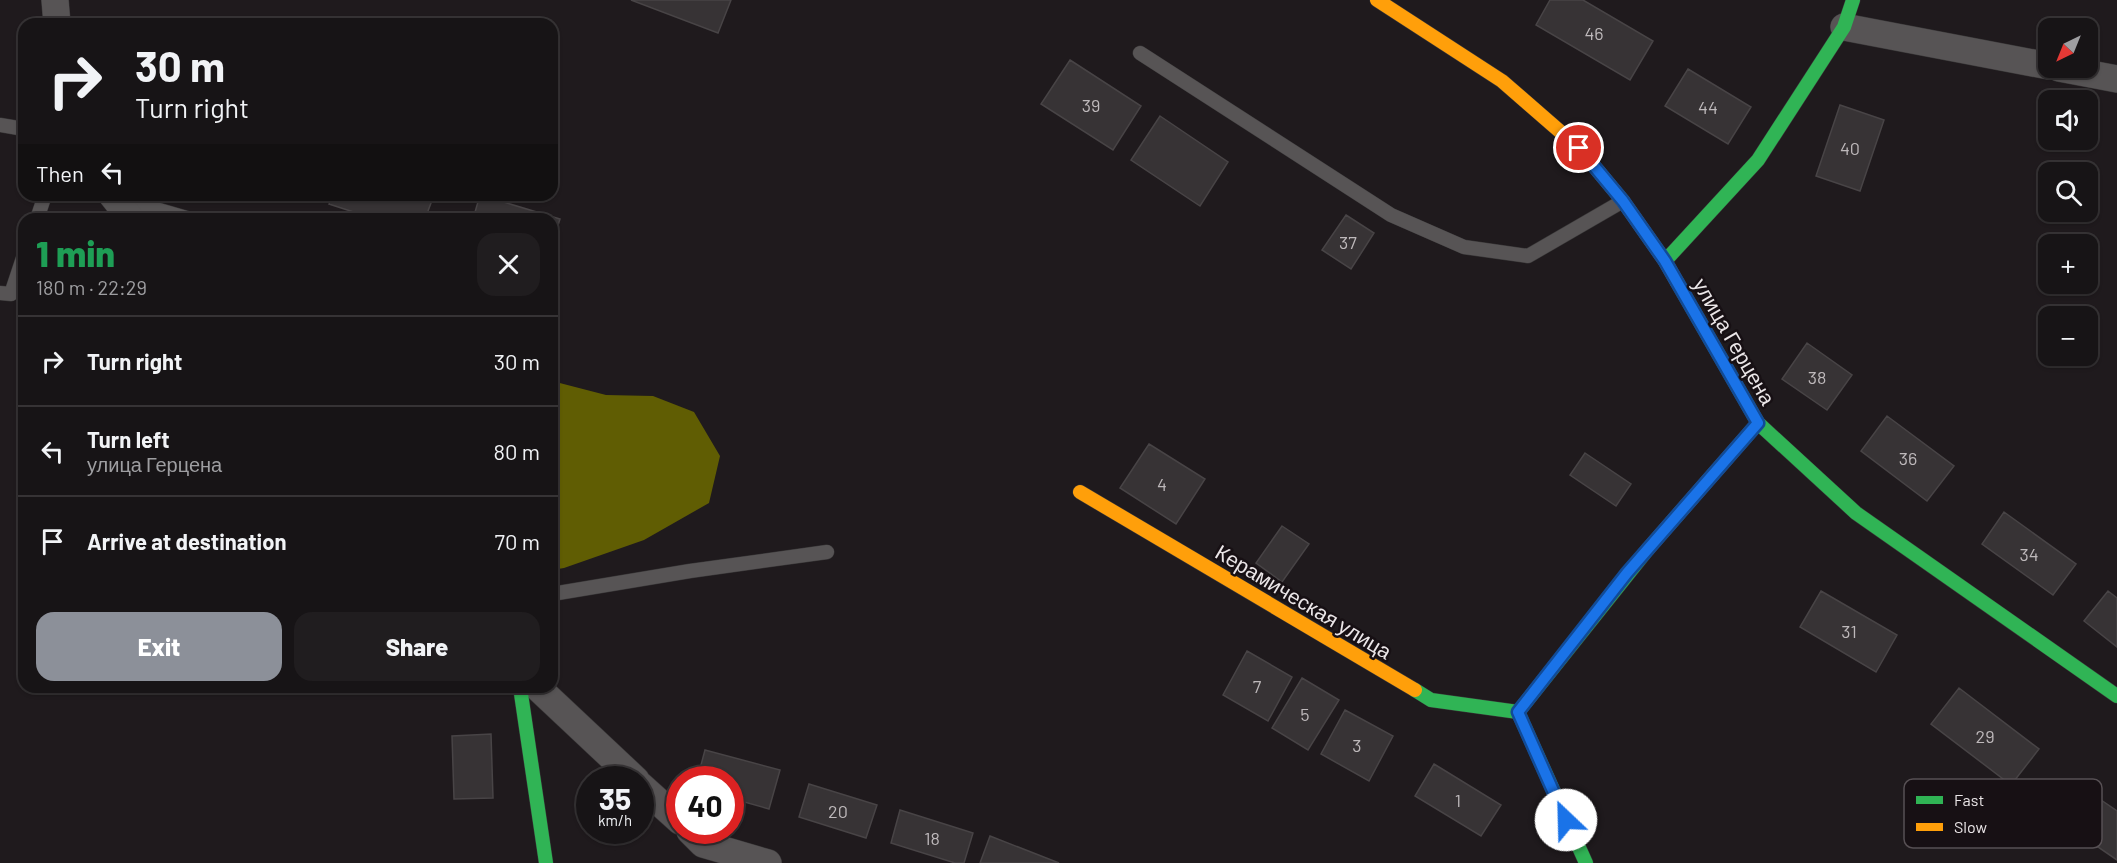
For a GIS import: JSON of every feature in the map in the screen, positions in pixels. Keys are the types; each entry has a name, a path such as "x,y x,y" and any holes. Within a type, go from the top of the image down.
{"street":[{"path":"55,0 56,18"},
{"name":"улица Герцена","path":"1377,0 1502,81 1579,148 1623,201 1665,261 1758,423 1856,513 2117,696"},
{"path":"1665,261 1758,160 1844,27 1853,0"},
{"path":"1844,27 2038,64"},
{"path":"2098,75 2117,79"},
{"path":"117,201 126,213"},
{"path":"1586,863 1518,712 1627,573 1758,423"},
{"name":"Керамическая улица","path":"1080,492 1431,700 1518,712"},
{"path":"521,693 546,863"},
{"path":"543,693 621,766"},
{"path":"654,798 666,808"},
{"path":"706,844 768,863"}],"lane":[{"path":"1140,53 1391,215 1464,247 1528,256 1623,201"},
{"path":"0,125 18,128"},
{"path":"130,201 170,213"},
{"path":"0,293 11,294 18,273"},
{"path":"558,593 826,552"}],"shaded area":[{"path":"558,383 606,395 653,396 694,412 720,456 709,503 644,540 558,569"}],"building":[{"path":"631,0 731,0 718,33"},
{"path":"1550,0 1583,0 1653,41 1630,80 1536,25"},
{"path":"1070,60 1141,106 1113,150 1041,104"},
{"path":"1688,69 1751,107 1728,144 1665,106"},
{"path":"1840,105 1884,120 1860,191 1816,176"},
{"path":"1160,116 1228,162 1200,206 1131,160"},
{"path":"331,201 432,201 427,213 357,213 329,204"},
{"path":"478,201 500,201 540,213 475,213"},
{"path":"1346,215 1374,233 1351,269 1322,250"},
{"path":"1807,343 1852,375 1827,410 1782,379"},
{"path":"1887,416 1954,466 1927,501 1861,451"},
{"path":"1149,444 1205,479 1176,524 1120,488"},
{"path":"1585,453 1631,484 1616,506 1570,475"},
{"path":"2004,512 2076,564 2053,595 1982,544"},
{"path":"1282,526 1309,544 1282,582 1256,563"},
{"path":"1821,591 1897,635 1876,672 1800,627"},
{"path":"2108,591 2117,598 2117,647 2084,621"},
{"path":"1247,651 1292,677 1268,721 1223,695"},
{"path":"1302,678 1339,700 1308,750 1272,728"},
{"path":"1959,688 2039,749 2016,779 2003,779 1931,724"},
{"path":"1345,710 1393,736 1369,781 1321,754"},
{"path":"491,734 493,798 454,799 452,736"},
{"path":"705,750 780,770 769,809 744,802 744,766 701,766"},
{"path":"1434,764 1501,805 1481,836 1415,796"},
{"path":"809,784 877,805 866,838 799,817"},
{"path":"2102,801 2117,811 2117,860 2100,848 2102,848"},
{"path":"900,810 973,833 964,863 955,863 891,843"},
{"path":"990,836 1059,863 980,863"}],"traffic: fast":[{"path":"1665,261 1758,160 1844,27 1853,0"},
{"path":"1677,282 1758,423 1856,513 2117,696"},
{"path":"1586,863 1518,712 1648,549"},
{"path":"1415,690 1431,700 1518,712"},
{"path":"521,693 546,863"}],"traffic: slow":[{"path":"1377,0 1502,81 1579,148 1623,201 1677,282"},
{"path":"1648,549 1758,423"},
{"path":"1080,492 1415,690"}],"route":[{"path":"1566,820 1518,712 1627,573 1758,423 1665,261 1623,201 1579,148"}]}
